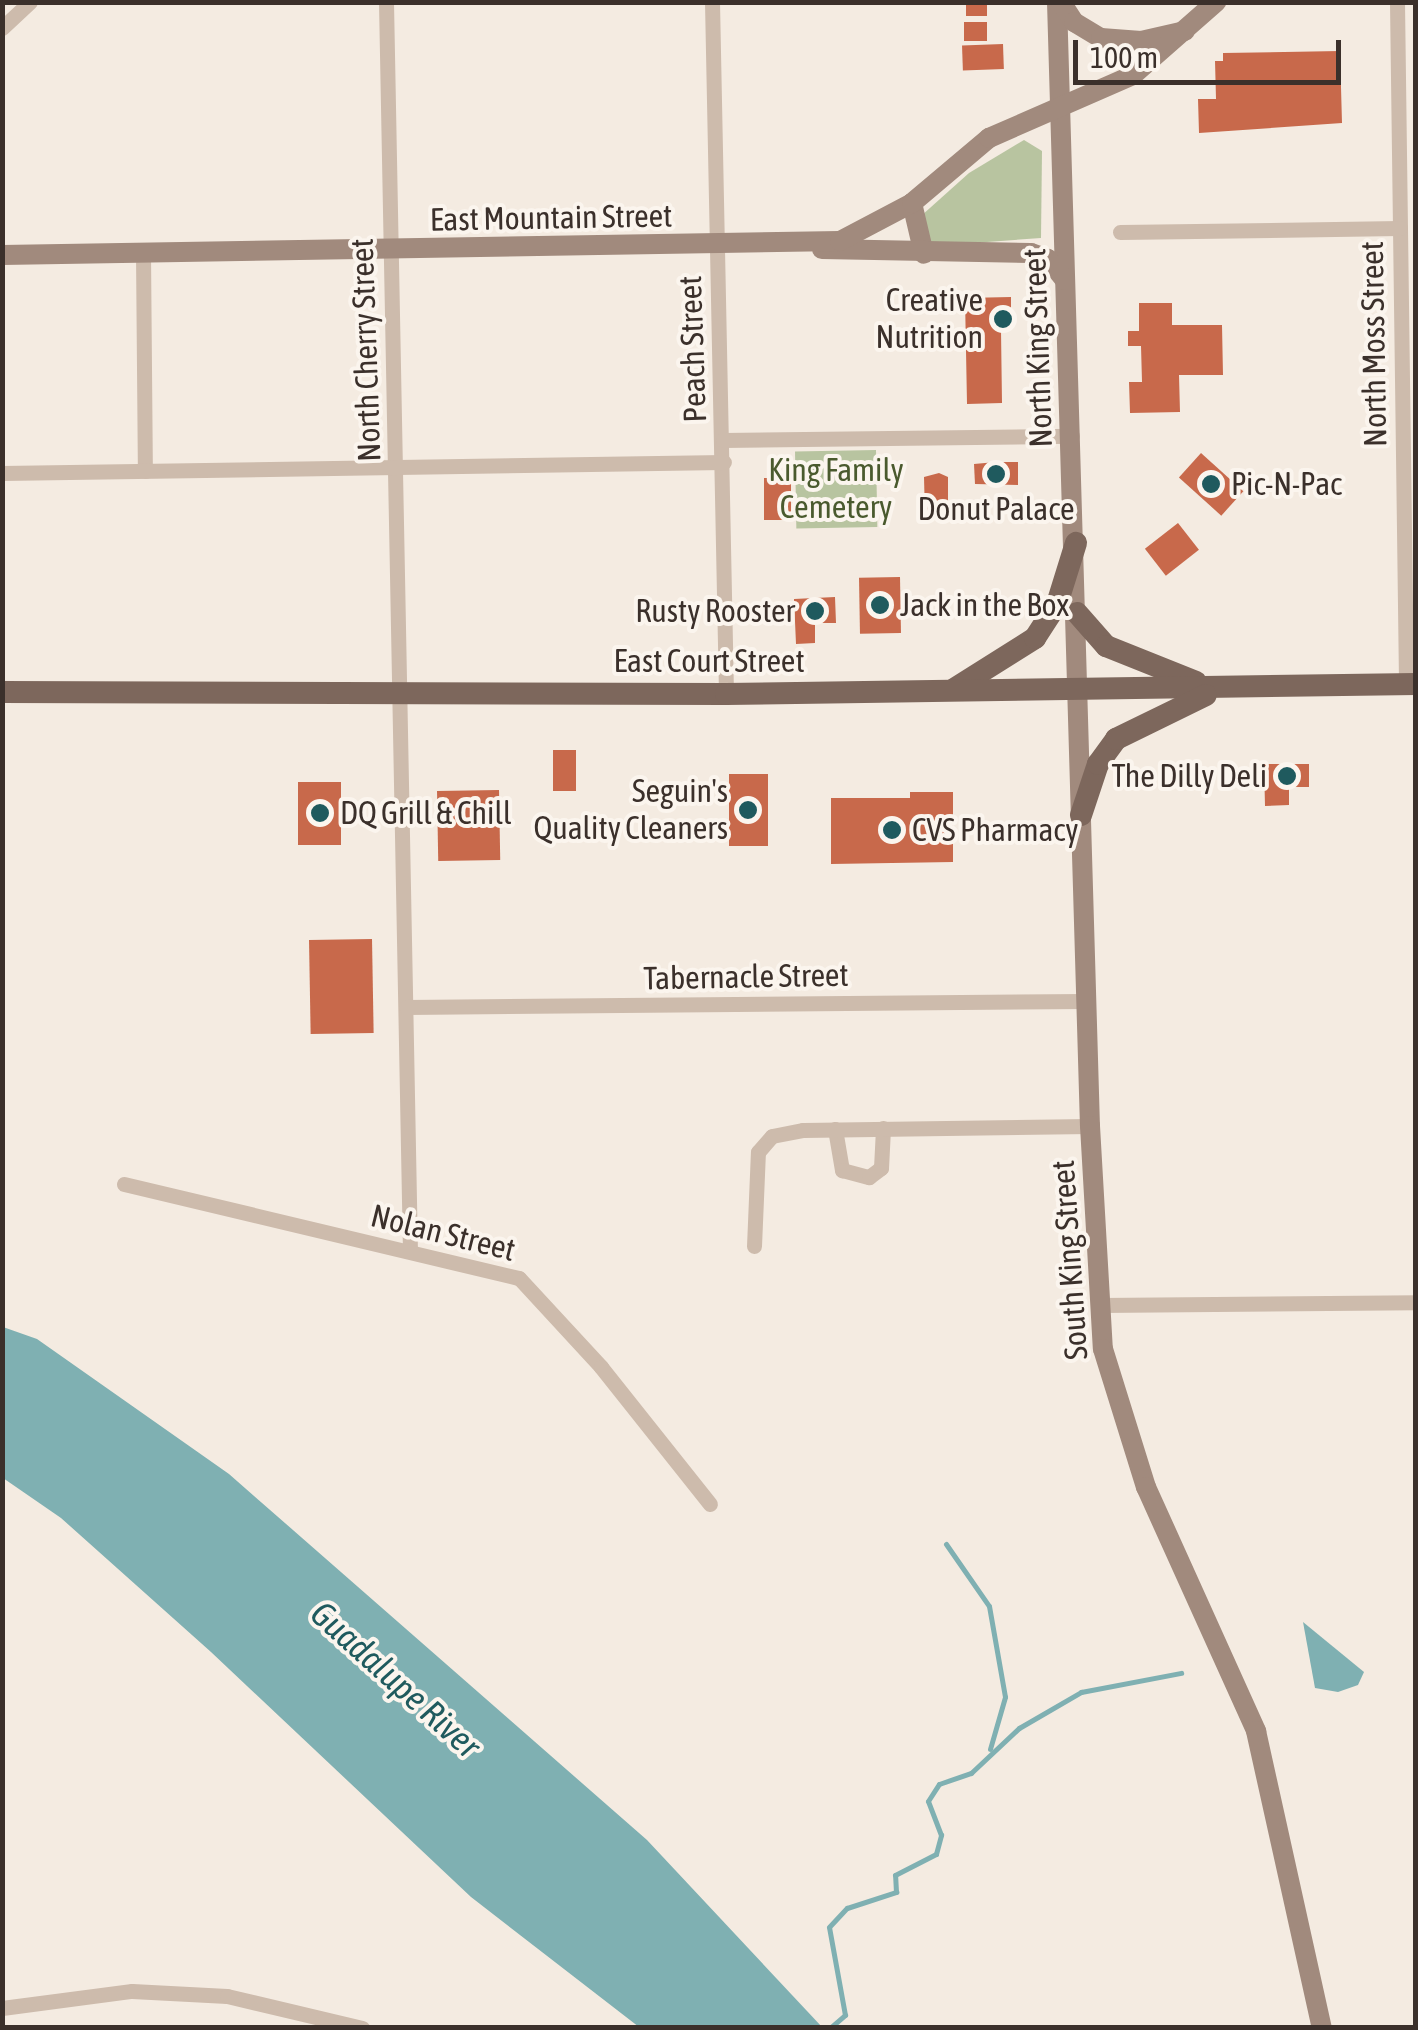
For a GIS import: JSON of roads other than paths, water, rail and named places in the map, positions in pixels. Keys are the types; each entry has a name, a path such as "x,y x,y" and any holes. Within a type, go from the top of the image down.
{"main road":[{"path":"1059,2 1074,22 1101,38 1141,41 1187,30"},
{"name":"North King Street","path":"1059,2 1078,690"},
{"name":"East Mountain Street","path":"2,256 811,246 854,237 912,203 974,148 1134,74 1216,2"},
{"path":"912,203 924,254"},
{"path":"811,246 924,254 1031,253 1048,259 1065,280"},
{"path":"949,692 999,666 1035,638 1057,604 1076,543"},
{"path":"1077,612 1095,639 1124,656 1224,688"},
{"name":"East Court Street","path":"2,692 400,696 1411,684"},
{"path":"1081,815 1098,764 1116,738 1224,688"},
{"name":"South King Street","path":"1078,690 1090,1126 1100,1305 1125,1436 1256,1731 1322,2028"}],"street":[{"path":"2,28 30,2"},
{"name":"North Cherry Street","path":"386,2 398,466 410,1251"},
{"name":"Peach Street","path":"712,2 724,440 726,694"},
{"name":"North Moss Street","path":"1397,2 1411,684"},
{"path":"1120,232 1400,228"},
{"path":"143,253 145,470"},
{"path":"724,440 1072,436"},
{"path":"2,473 724,462"},
{"name":"Tabernacle Street","path":"406,1008 1086,1001"},
{"path":"754,1246 758,1152 772,1136 835,1129 1090,1126"},
{"path":"835,1129 842,1170 869,1177 880,1168 884,1128"},
{"name":"Nolan Street","path":"124,1184 519,1278 601,1367 710,1504"},
{"path":"1100,1305 1416,1302"},
{"path":"2,2008 151,1992 228,1996 362,2028"}],"water":[{"name":"Guadalupe River","path":"3,1327 37,1339 229,1474 647,1840 822,2027 639,2027 471,1897 211,1652 61,1518 3,1478"},
{"path":"1303,1622 1364,1672 1358,1685 1338,1692 1315,1688"}],"waterway":[{"path":"946,1544 989,1606 1005,1697 990,1749"},
{"path":"830,2028 845,2015 829,1927 847,1908 896,1892 895,1875 936,1854 941,1835 928,1801 939,1784 971,1773 1019,1728 1081,1692 1181,1673"}],"place":[{"name":"Creative Nutrition","path":"1003,319"},
{"name":"Donut Palace","path":"996,474"},
{"name":"Pic-N-Pac","path":"1211,484"},
{"name":"Jack in the Box","path":"880,605"},
{"name":"Rusty Rooster","path":"815,611"},
{"name":"The Dilly Deli","path":"1287,776"},
{"name":"Seguin's Quality Cleaners","path":"748,810"},
{"name":"DQ Grill & Chill","path":"320,813"},
{"name":"CVS Pharmacy","path":"892,830"}],"park label":[{"name":"King Family Cemetery","path":"836,490"}]}
